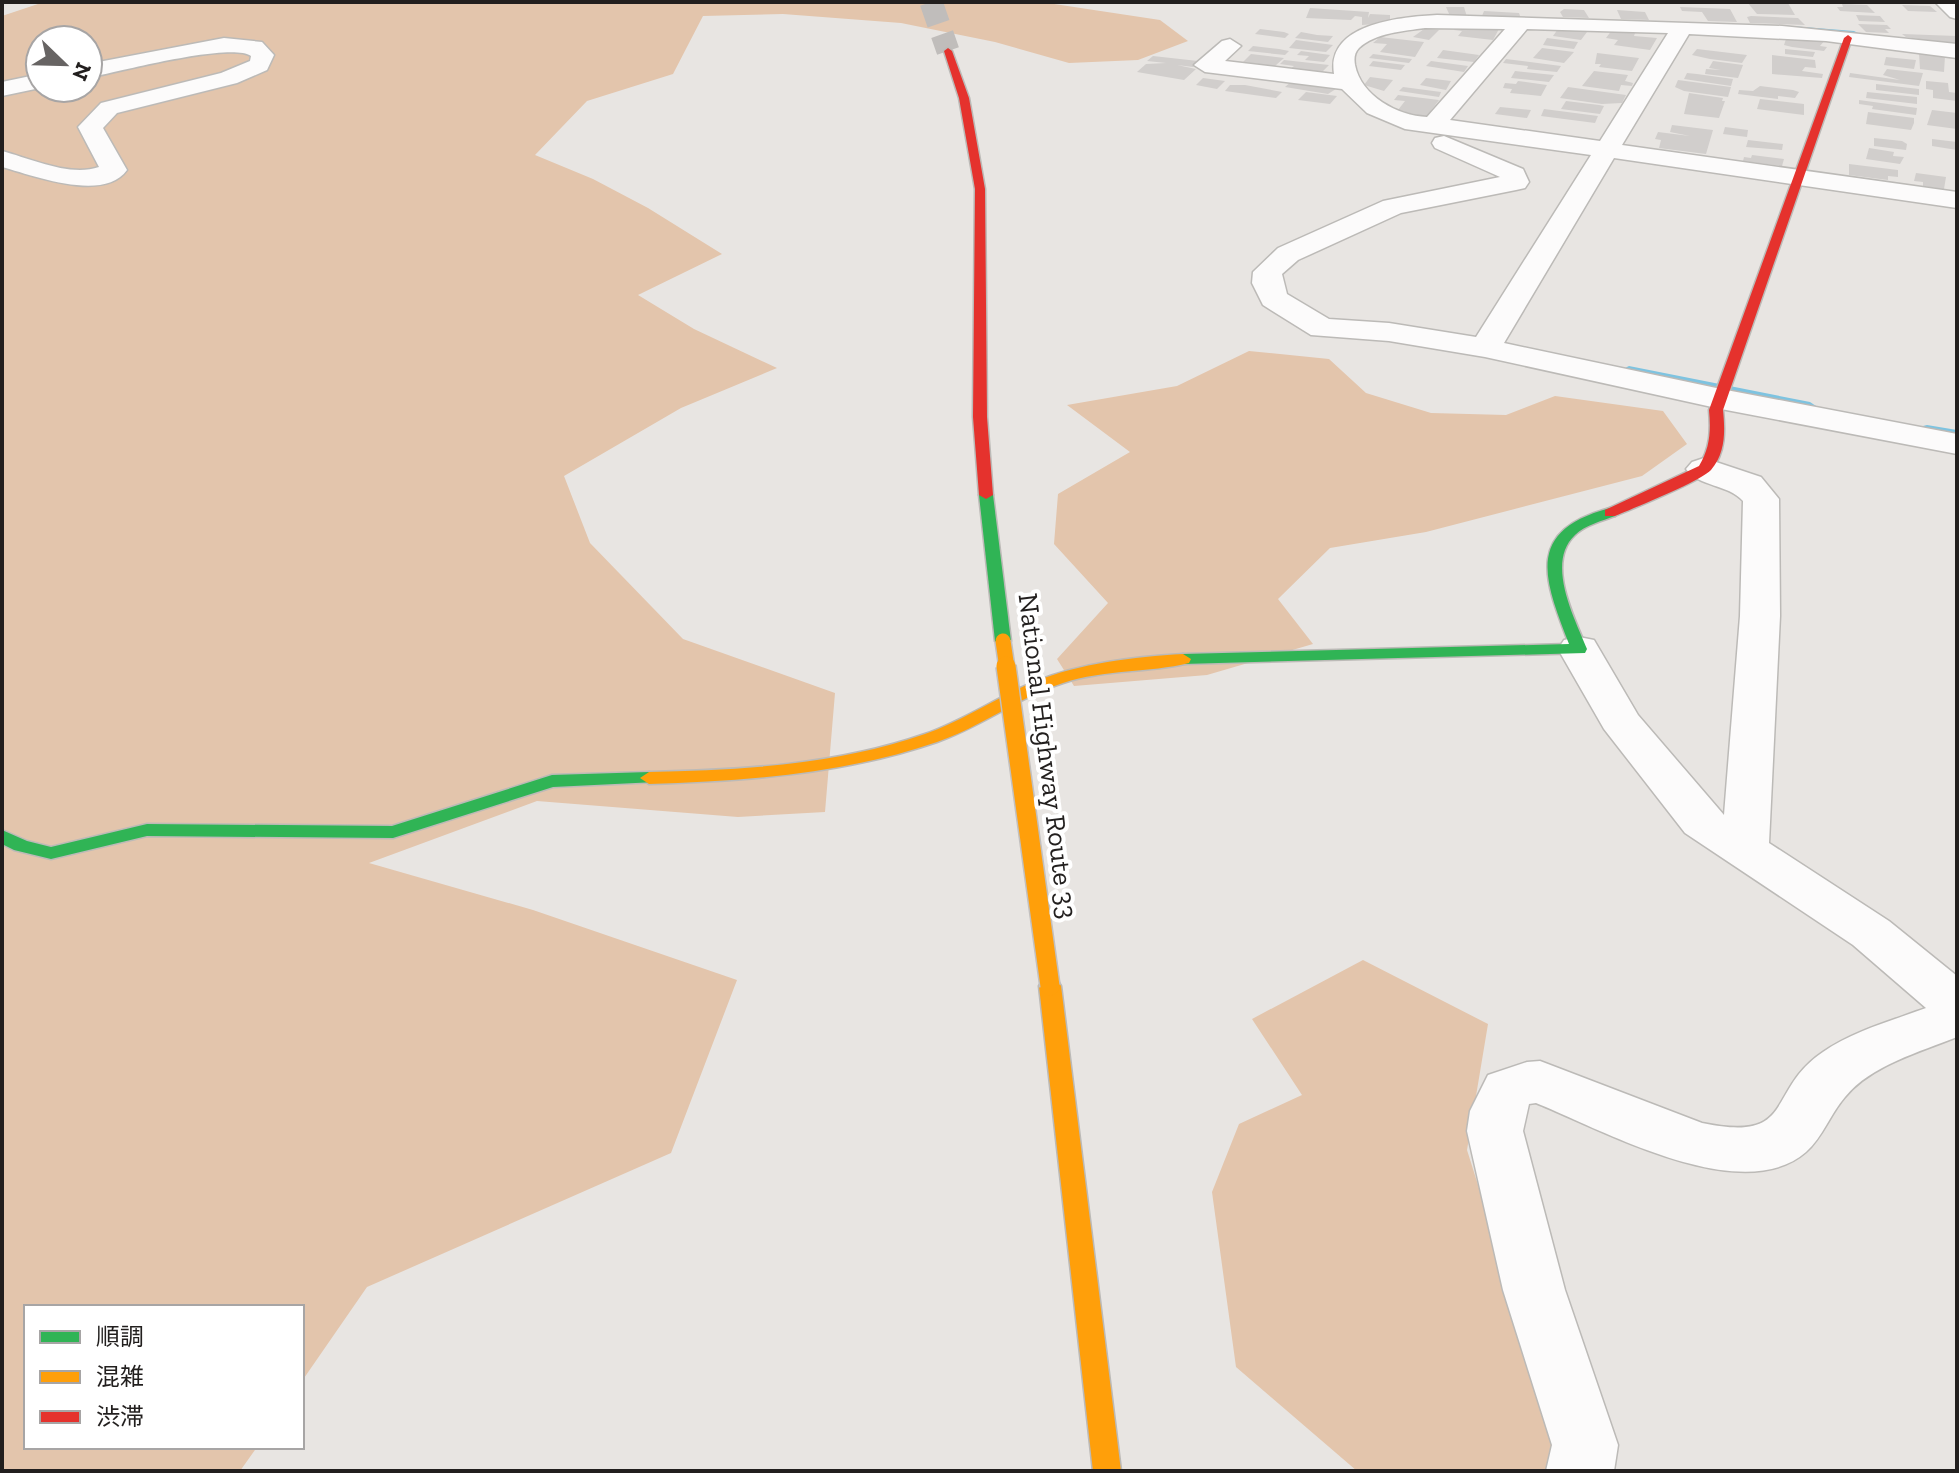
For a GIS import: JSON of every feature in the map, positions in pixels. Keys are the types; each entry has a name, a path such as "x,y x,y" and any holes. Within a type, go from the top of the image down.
{"main road":[{"path":"2,836 21,846 51,853 147,830 393,832 552,781 742,776 815,768 931,738 1058,679 1161,660 1579,649 1553,571 1557,543 1570,531 1704,469 1715,457 1719,442 1716,410 1800,178 1837,35"},
{"name":"National Highway Route 33","path":"948,51 965,93 976,142 984,214 980,418 1003,641 1050,986 1107,1471"}],"street":[{"path":"1658,2 1674,28"},
{"path":"1945,2 1957,13"},
{"path":"1957,51 1837,35 1420,12 1356,38 1347,47 1343,59 1349,83 1395,120 1957,200"},
{"path":"1809,12 1837,35"},
{"path":"1527,16 1426,126 1415,132 1500,166 1514,174 1516,182 1485,191 1409,201 1288,254 1267,272 1267,283 1274,299 1322,328 1389,332 1485,348 1721,399 1957,444"},
{"path":"1346,28 1377,32"},
{"path":"1485,348 1608,150 1674,28"},
{"path":"2,159 89,179 114,170 90,127 109,108 229,78 259,65 263,55 254,47 224,44 104,68"},
{"path":"1230,46 1205,65 1349,83"},
{"path":"2,89 24,84"},
{"path":"1313,211 1356,225"},
{"path":"1704,469 1748,485 1761,499 1760,616 1745,849"},
{"path":"1579,649 1619,720 1702,822 1871,933 1957,1005"},
{"path":"1580,1471 1585,1445 1534,1290 1495,1131 1498,1111 1508,1090 1540,1082 1690,1142 1713,1149 1753,1150 1774,1146 1789,1134 1825,1080 1846,1064 1957,1016"}],"shaded area":[{"path":"44,2 1041,2 1160,20 1188,41 1138,60 1069,63 995,42 901,23 783,14 703,16 673,74 587,101 535,155 593,179 648,208 722,254 638,295 694,329 777,368 681,408 564,476 590,543 683,639 835,693 825,812 738,817 537,801 369,863 533,910 737,980 671,1153 367,1287 304,1378 304,1305 24,1305 24,1449 256,1449 240,1471 2,1471 2,16"},
{"path":"1249,351 1329,359 1366,393 1431,413 1506,415 1555,396 1663,411 1687,444 1642,476 1426,532 1330,548 1278,599 1313,644 1207,675 1074,686 1057,659 1108,603 1054,544 1058,494 1130,452 1067,405 1177,386"},
{"path":"1363,960 1488,1024 1467,1150 1568,1471 1357,1471 1236,1367 1212,1192 1239,1124 1302,1095 1252,1019"}],"building":[{"path":"1747,2 1788,3 1795,15 1757,14"},
{"path":"1842,4 1867,5 1875,13 1840,11 1837,7 1843,7"},
{"path":"1902,5 1930,6 1937,12 1908,11"},
{"path":"1446,7 1464,7 1467,17 1450,16"},
{"path":"1680,7 1730,9 1737,22 1708,21 1702,12 1682,11"},
{"path":"1310,8 1369,12 1368,18 1370,14 1390,15 1390,23 1362,25 1362,17 1355,16 1351,20 1306,18"},
{"path":"1564,9 1584,10 1589,18 1563,17 1560,12"},
{"path":"1617,10 1645,12 1649,20 1621,19"},
{"path":"1484,11 1519,13 1520,16 1482,16"},
{"path":"1856,15 1880,16 1885,22 1859,21"},
{"path":"1747,17 1798,18 1805,25 1750,23"},
{"path":"1858,24 1887,25 1891,29 1885,29 1889,33 1866,32"},
{"path":"1456,27 1499,29 1493,40 1458,36 1462,31 1454,30"},
{"path":"1260,29 1289,34 1285,38 1255,34"},
{"path":"1424,29 1439,30 1429,40 1413,37"},
{"path":"1558,29 1587,32 1581,40 1553,36"},
{"path":"1612,30 1657,38 1650,50 1614,45 1618,40 1606,38"},
{"path":"1301,32 1333,36 1328,42 1295,38"},
{"path":"1902,34 1957,36 1957,45 1906,37"},
{"path":"1787,36 1825,40 1820,46 1827,47 1824,51 1784,45"},
{"path":"1380,37 1424,42 1415,57 1380,52 1387,44 1373,43"},
{"path":"1547,38 1578,42 1574,49 1543,45"},
{"path":"1296,40 1333,45 1326,52 1289,48"},
{"path":"1253,46 1289,51 1285,55 1248,51"},
{"path":"1542,48 1574,52 1564,63 1533,58"},
{"path":"1697,49 1747,55 1742,63 1692,55"},
{"path":"1785,49 1815,52 1813,57 1785,54"},
{"path":"1443,50 1479,55 1474,62 1437,58"},
{"path":"1301,51 1330,55 1324,62 1305,60 1309,56 1297,55"},
{"path":"1597,53 1639,58 1632,71 1599,67 1601,64 1595,64"},
{"path":"1919,53 1945,56 1944,72 1920,69"},
{"path":"1251,54 1284,58 1275,66 1243,62"},
{"path":"1373,54 1412,59 1409,63 1369,58"},
{"path":"1772,55 1815,60 1816,68 1805,67 1802,71 1823,74 1822,78 1772,74"},
{"path":"1153,56 1198,61 1193,67 1177,65 1196,69 1184,80 1137,72 1146,64 1166,63 1147,61"},
{"path":"1886,57 1916,60 1914,69 1884,65"},
{"path":"1506,59 1561,66 1557,72 1527,69 1528,66 1503,63"},
{"path":"1284,60 1329,65 1320,74 1289,70 1294,66 1280,64"},
{"path":"1373,61 1405,65 1401,70 1369,66"},
{"path":"1431,61 1468,66 1464,72 1426,66"},
{"path":"1713,61 1743,65 1738,78 1705,74 1706,69 1721,70 1709,68"},
{"path":"1887,69 1923,73 1919,86 1849,77 1850,73 1900,80 1883,75"},
{"path":"1515,71 1554,75 1549,82 1511,78"},
{"path":"1594,71 1628,75 1625,81 1633,83 1632,86 1621,85 1619,91 1582,86"},
{"path":"1687,73 1733,79 1731,86 1684,79"},
{"path":"1370,77 1393,80 1384,91 1364,85"},
{"path":"1203,78 1225,81 1217,89 1196,85"},
{"path":"1426,78 1451,81 1446,90 1420,85"},
{"path":"1678,80 1731,87 1728,97 1684,91 1675,87"},
{"path":"1292,81 1339,87 1328,94 1285,87"},
{"path":"1518,81 1547,85 1541,96 1510,93 1512,89 1503,88 1505,83 1516,84"},
{"path":"1926,81 1948,83 1949,92 1957,93 1957,101 1933,98 1933,90 1926,89"},
{"path":"1876,84 1919,89 1919,95 1876,90"},
{"path":"1230,85 1282,92 1276,98 1225,91"},
{"path":"1760,86 1799,92 1795,98 1778,96 1778,99 1738,94 1739,90 1753,91"},
{"path":"1403,87 1441,92 1439,97 1399,91"},
{"path":"1568,87 1626,95 1622,103 1602,104 1560,98"},
{"path":"1306,92 1337,96 1330,104 1298,100"},
{"path":"1867,92 1917,97 1917,104 1866,98"},
{"path":"1689,93 1723,98 1722,101 1725,101 1719,118 1684,114"},
{"path":"1398,95 1439,100 1426,117 1398,110 1405,101 1394,100"},
{"path":"1760,99 1804,104 1804,115 1757,109"},
{"path":"1859,100 1917,108 1916,115 1872,109 1873,106 1859,104"},
{"path":"1566,101 1604,106 1600,114 1561,109"},
{"path":"1500,107 1531,110 1527,118 1495,114"},
{"path":"1544,109 1598,116 1595,123 1541,116"},
{"path":"1932,110 1957,113 1957,129 1927,125"},
{"path":"1868,112 1914,118 1914,123 1911,130 1866,124"},
{"path":"1672,125 1713,130 1706,154 1659,148 1661,140 1655,139 1658,132 1690,136 1670,132"},
{"path":"1725,127 1748,130 1747,137 1723,134"},
{"path":"1874,138 1902,141 1907,144 1906,150 1874,146"},
{"path":"1932,139 1957,142 1957,150 1932,146"},
{"path":"1748,140 1783,144 1782,150 1746,147"},
{"path":"1869,148 1904,157 1900,164 1866,159"},
{"path":"1752,155 1784,159 1782,166 1743,161 1744,157 1751,158"},
{"path":"1849,164 1898,170 1898,177 1888,176 1888,180 1849,175"},
{"path":"1916,173 1946,177 1944,189 1923,186 1923,182 1914,181"}],"waterway":[{"path":"1778,27 1854,33"},
{"path":"1629,370 1810,406"},
{"path":"1927,429 1957,434"}],"tunnel":[{"path":"931,2 948,51"}],"traffic: fast":[{"path":"986,495 1003,641"},
{"path":"1183,659 1579,649 1562,605 1555,572 1556,557 1560,543 1570,531 1610,513"},
{"path":"2,836 21,846 51,853 147,830 393,832 552,781 649,778"}],"traffic: slow":[{"path":"1003,641 1050,986"},
{"path":"649,778 756,773 862,757 947,732 1057,679 1119,666 1183,659"},
{"path":"1050,986 1107,1471"}],"traffic: jam":[{"path":"1610,513 1704,469 1712,455 1717,434 1716,410 1848,38"},
{"path":"948,51 964,98 980,189 980,417 986,495"}]}
